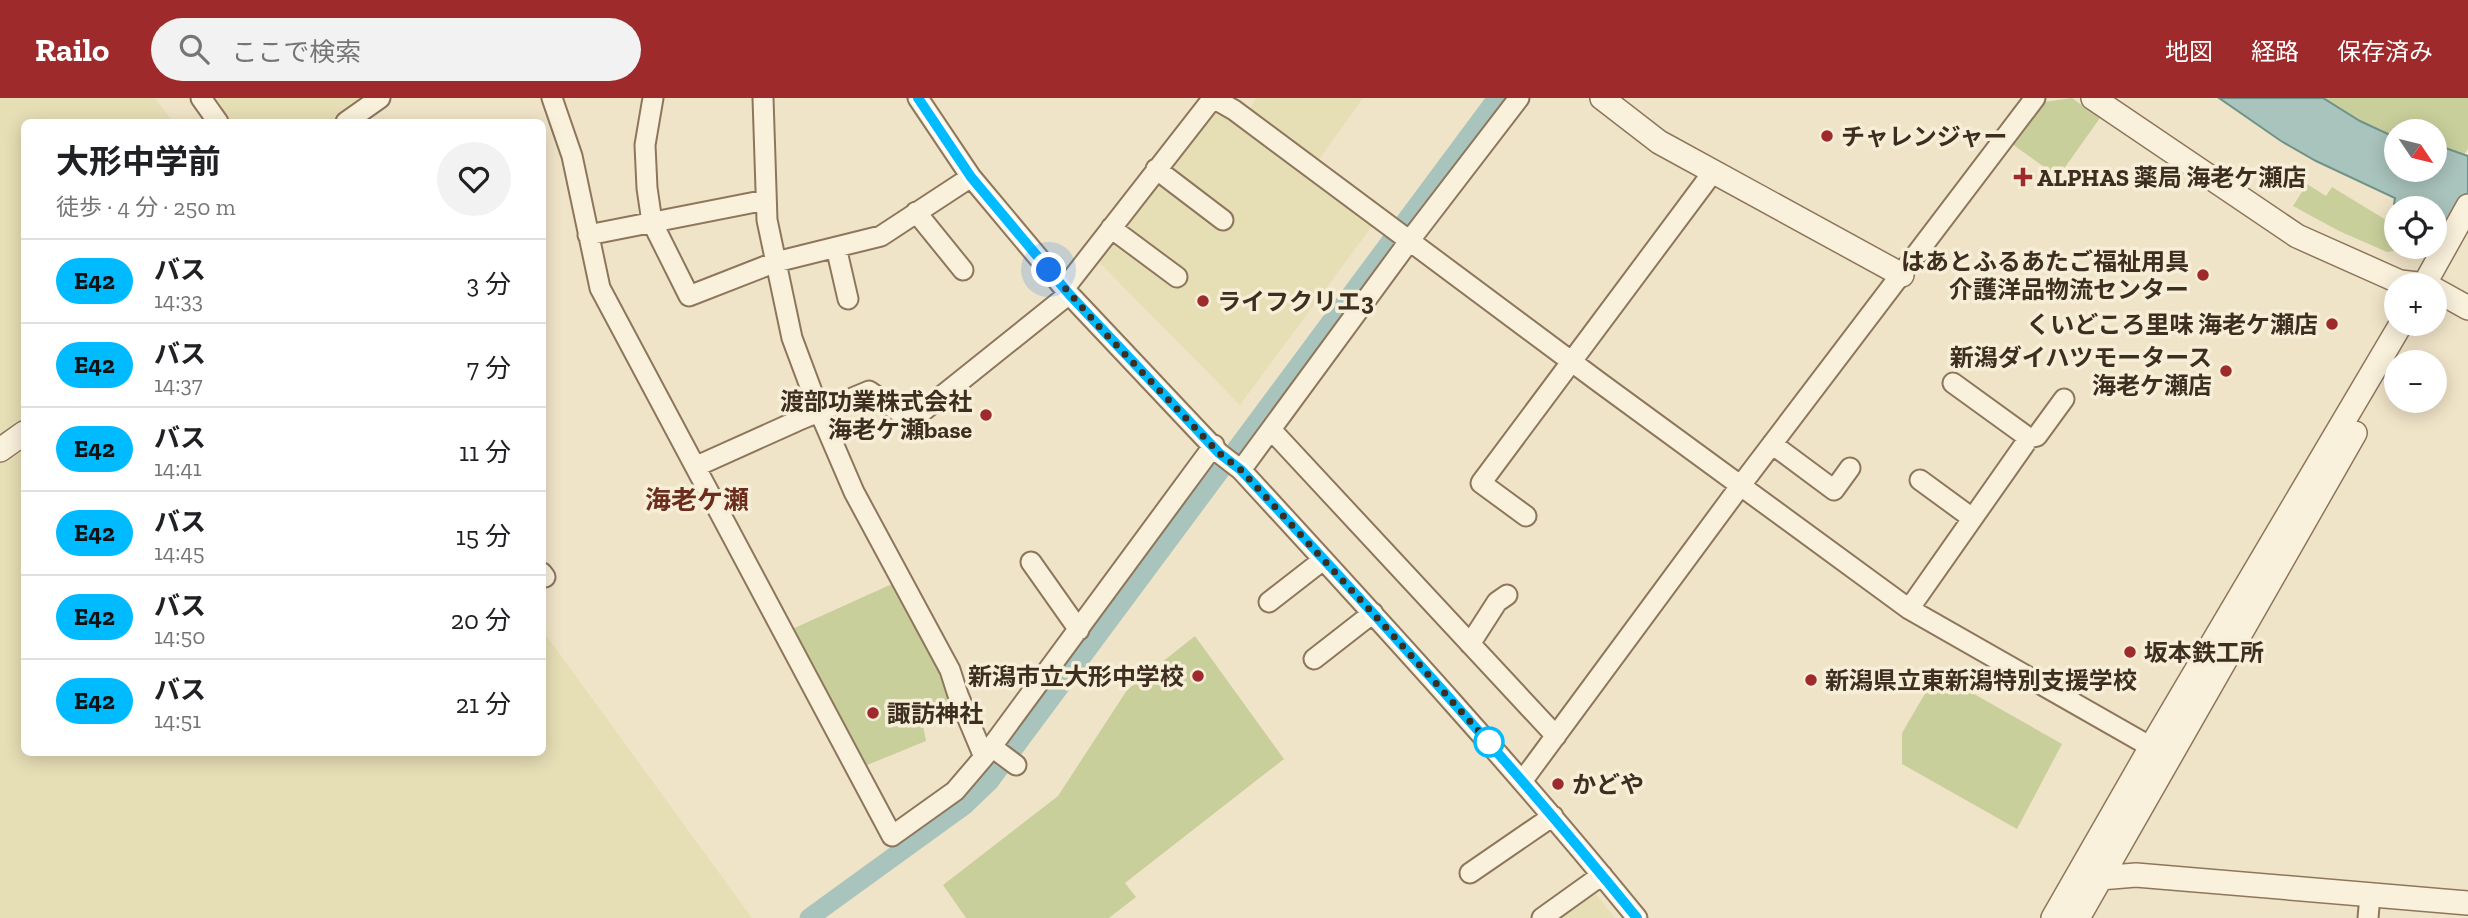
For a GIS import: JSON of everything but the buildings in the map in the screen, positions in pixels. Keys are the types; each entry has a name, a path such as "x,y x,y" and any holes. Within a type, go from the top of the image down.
{"street":[{"path":"201,98 216,119"},
{"path":"350,119 380,98"},
{"path":"552,98 572,156 600,288 892,835 955,791 988,752 1217,449"},
{"path":"653,98 645,145 652,222 689,296 776,262 881,236 971,177"},
{"path":"763,98 768,220 793,338 820,412 854,492 950,670 958,695 988,752 1016,765"},
{"path":"918,98 971,177 1066,291 1373,613 1523,780 1637,918"},
{"path":"696,467 869,391 899,412 918,415 1066,291 1111,228 1213,98 1238,104 1386,223 1909,609 2151,747"},
{"path":"1237,468 1519,98"},
{"path":"1602,98 1659,142 1902,275"},
{"path":"1523,780 1741,485 2035,98"},
{"path":"2093,98 2297,236 2384,275"},
{"path":"1156,169 1223,220"},
{"path":"1526,516 1481,483 1713,172"},
{"path":"588,235 766,200"},
{"path":"2438,273 2468,206"},
{"path":"916,212 963,270"},
{"path":"1111,228 1177,277"},
{"path":"2443,265 2468,234"},
{"path":"836,247 848,299"},
{"path":"2447,295 2466,302"},
{"path":"2053,918 2394,336"},
{"path":"2078,918 2410,336"},
{"path":"1953,383 2029,438"},
{"path":"1909,609 2029,438 2037,436 2064,399"},
{"path":"0,450 21,435"},
{"path":"1277,436 1556,736"},
{"path":"1772,444 1834,491 1850,468"},
{"path":"1920,480 1972,518"},
{"path":"1269,602 1323,560"},
{"path":"1031,562 1079,630"},
{"path":"1470,644 1497,602 1507,595"},
{"path":"1314,659 1373,613"},
{"path":"1470,873 1553,816"},
{"path":"2100,878 2136,874 2468,903"},
{"path":"1542,918 1602,875"},
{"path":"2368,918 2370,895"}],"shaded area":[{"path":"0,98 155,98 171,119 21,119 21,756 546,756 546,635 752,918 0,918"},
{"path":"216,98 365,98 334,119 230,119"},
{"path":"1256,98 1363,98 1317,162 1250,109"},
{"path":"1213,107 1375,222 1240,405 1098,261"},
{"path":"1595,893 1615,918 1561,918"}],"green space":[{"path":"2072,98 2100,118 2058,177 2012,144 2044,102"},
{"path":"2323,98 2468,98 2468,148 2464,155 2447,149 2447,119 2384,119 2384,132 2360,121"},
{"path":"2307,184 2326,196 2332,187 2384,219 2384,251 2339,231 2293,206"},
{"path":"892,584 945,675 953,700 920,711 926,741 860,768 790,630"},
{"path":"1195,636 1284,759 1125,883 1136,897 1109,918 966,918 943,885 1058,796 1127,690"},
{"path":"1937,673 2062,744 2017,829 1902,764 1902,733"}],"water":[{"path":"2219,98 2323,98 2384,132 2384,182 2447,182 2447,149 2468,156 2468,229 2447,222 2447,196 2391,196 2316,161 2281,141"}],"waterway":[{"path":"809,918 965,805 989,782 1497,98"}],"bus line":[{"name":"E42","path":"918,98 971,177 1069,294 1219,453 1241,470 1390,632 1523,780 1637,918"}],"place":[{"name":"チャレンジャー","path":"1827,136"},
{"name":"ALPHAS 薬局 海老ケ瀬店","path":"2023,177"},
{"name":"はあとふるあたご福祉用具 介護洋品物流センター","path":"2203,275"},
{"name":"ライフクリエ3","path":"1203,301"},
{"name":"くいどころ里味 海老ケ瀬店","path":"2332,324"},
{"name":"新潟ダイハツモータース 海老ケ瀬店","path":"2226,371"},
{"name":"渡部功業株式会社 海老ケ瀬base","path":"986,415"},
{"name":"坂本鉄工所","path":"2130,652"},
{"name":"新潟市立大形中学校","path":"1198,676"},
{"name":"新潟県立東新潟特別支援学校","path":"1811,680"},
{"name":"諏訪神社","path":"873,713"},
{"name":"かどや","path":"1558,784"}],"district":[{"name":"海老ケ瀬","path":"697,500"}],"route":[{"path":"1049,270 1219,453 1241,470 1493,747 1489,742"}]}
